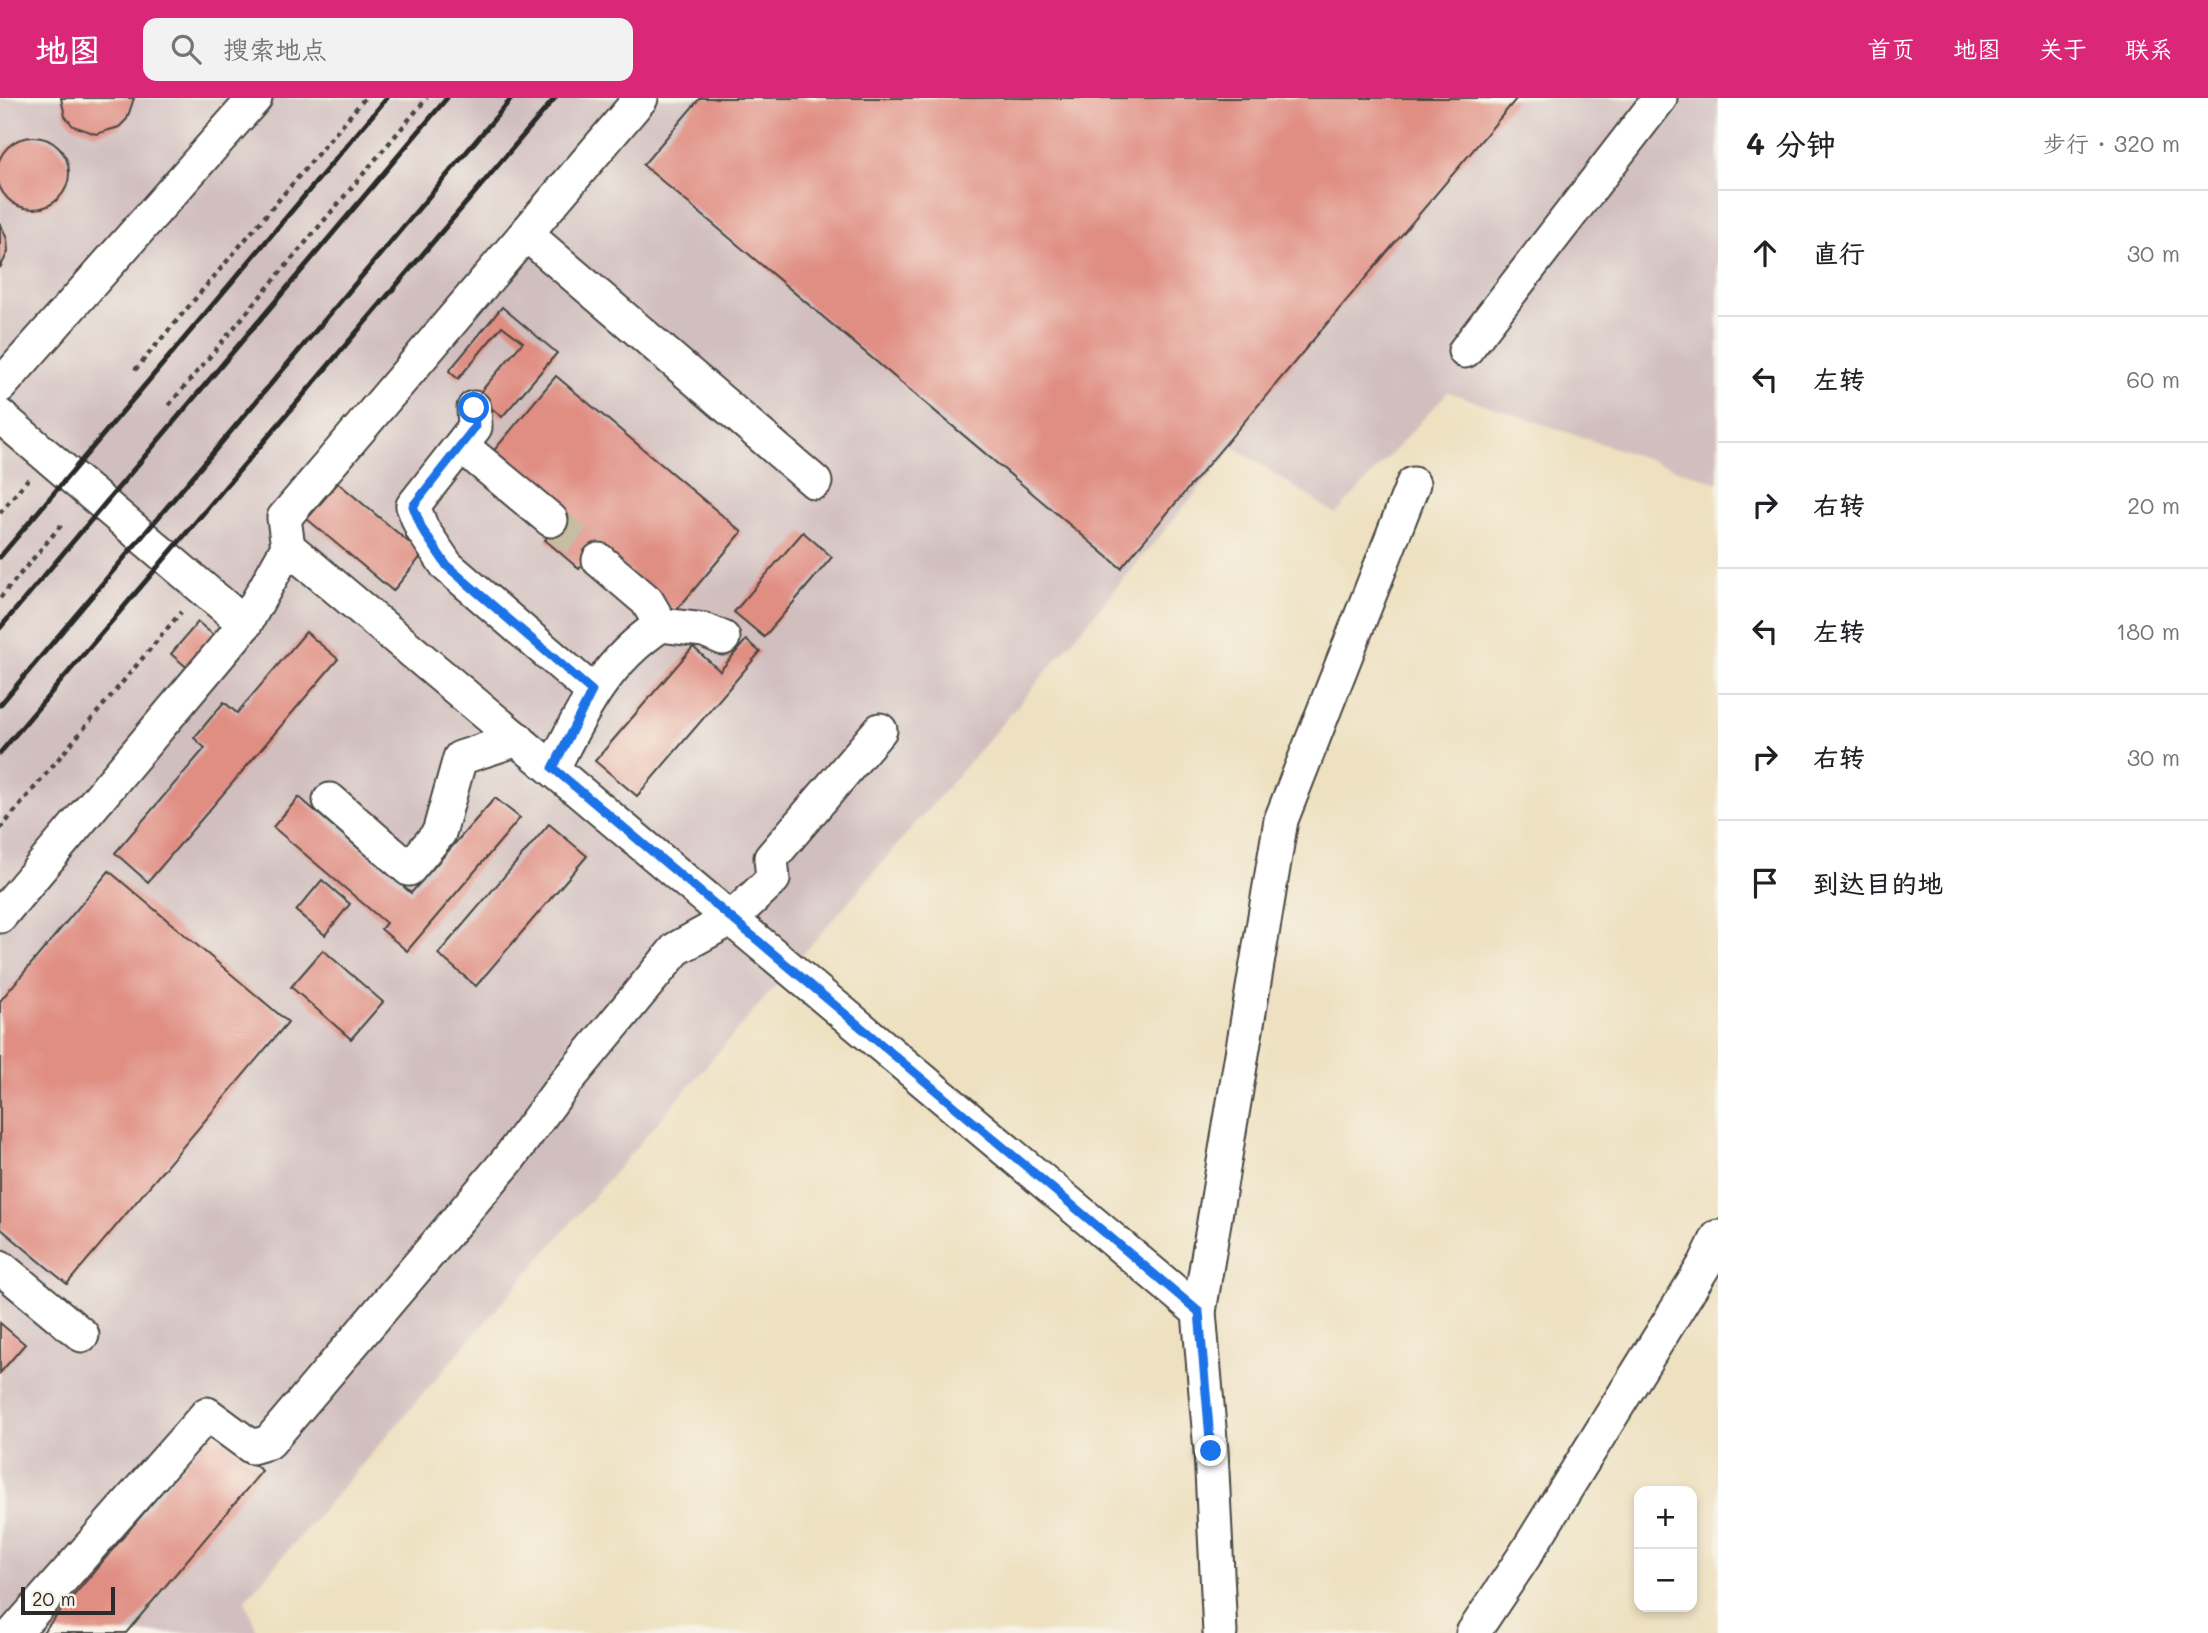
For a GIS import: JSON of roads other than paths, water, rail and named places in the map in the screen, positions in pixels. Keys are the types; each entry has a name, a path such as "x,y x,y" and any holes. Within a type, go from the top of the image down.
{"street":[{"path":"0,386 255,98"},
{"path":"0,916 245,624 288,547 284,519 640,98"},
{"path":"1465,351 1660,98"},
{"path":"526,234 815,482"},
{"path":"474,408 475,427 463,447 413,506 422,529 447,566 592,691"},
{"path":"0,416 245,624"},
{"path":"463,447 551,520"},
{"path":"1220,1633 1211,1451 1199,1312 1281,820 1413,484"},
{"path":"288,547 1199,1312"},
{"path":"599,560 647,601 661,625"},
{"path":"553,768 592,691 645,636 661,625 705,631 723,638"},
{"path":"14,1633 207,1414 252,1447 269,1442 507,1161 562,1087 676,949 732,918 773,879 771,858 880,730"},
{"path":"330,800 409,869 439,833 460,758 518,739"},
{"path":"1472,1633 1525,1555 1705,1264 1718,1237"},
{"path":"0,1267 82,1335"}],"tunnel":[{"path":"551,520 599,560"}],"railway":[{"path":"0,557 387,98"},
{"path":"0,628 447,98"},
{"path":"0,705 512,98"},
{"path":"0,753 555,98"}]}
